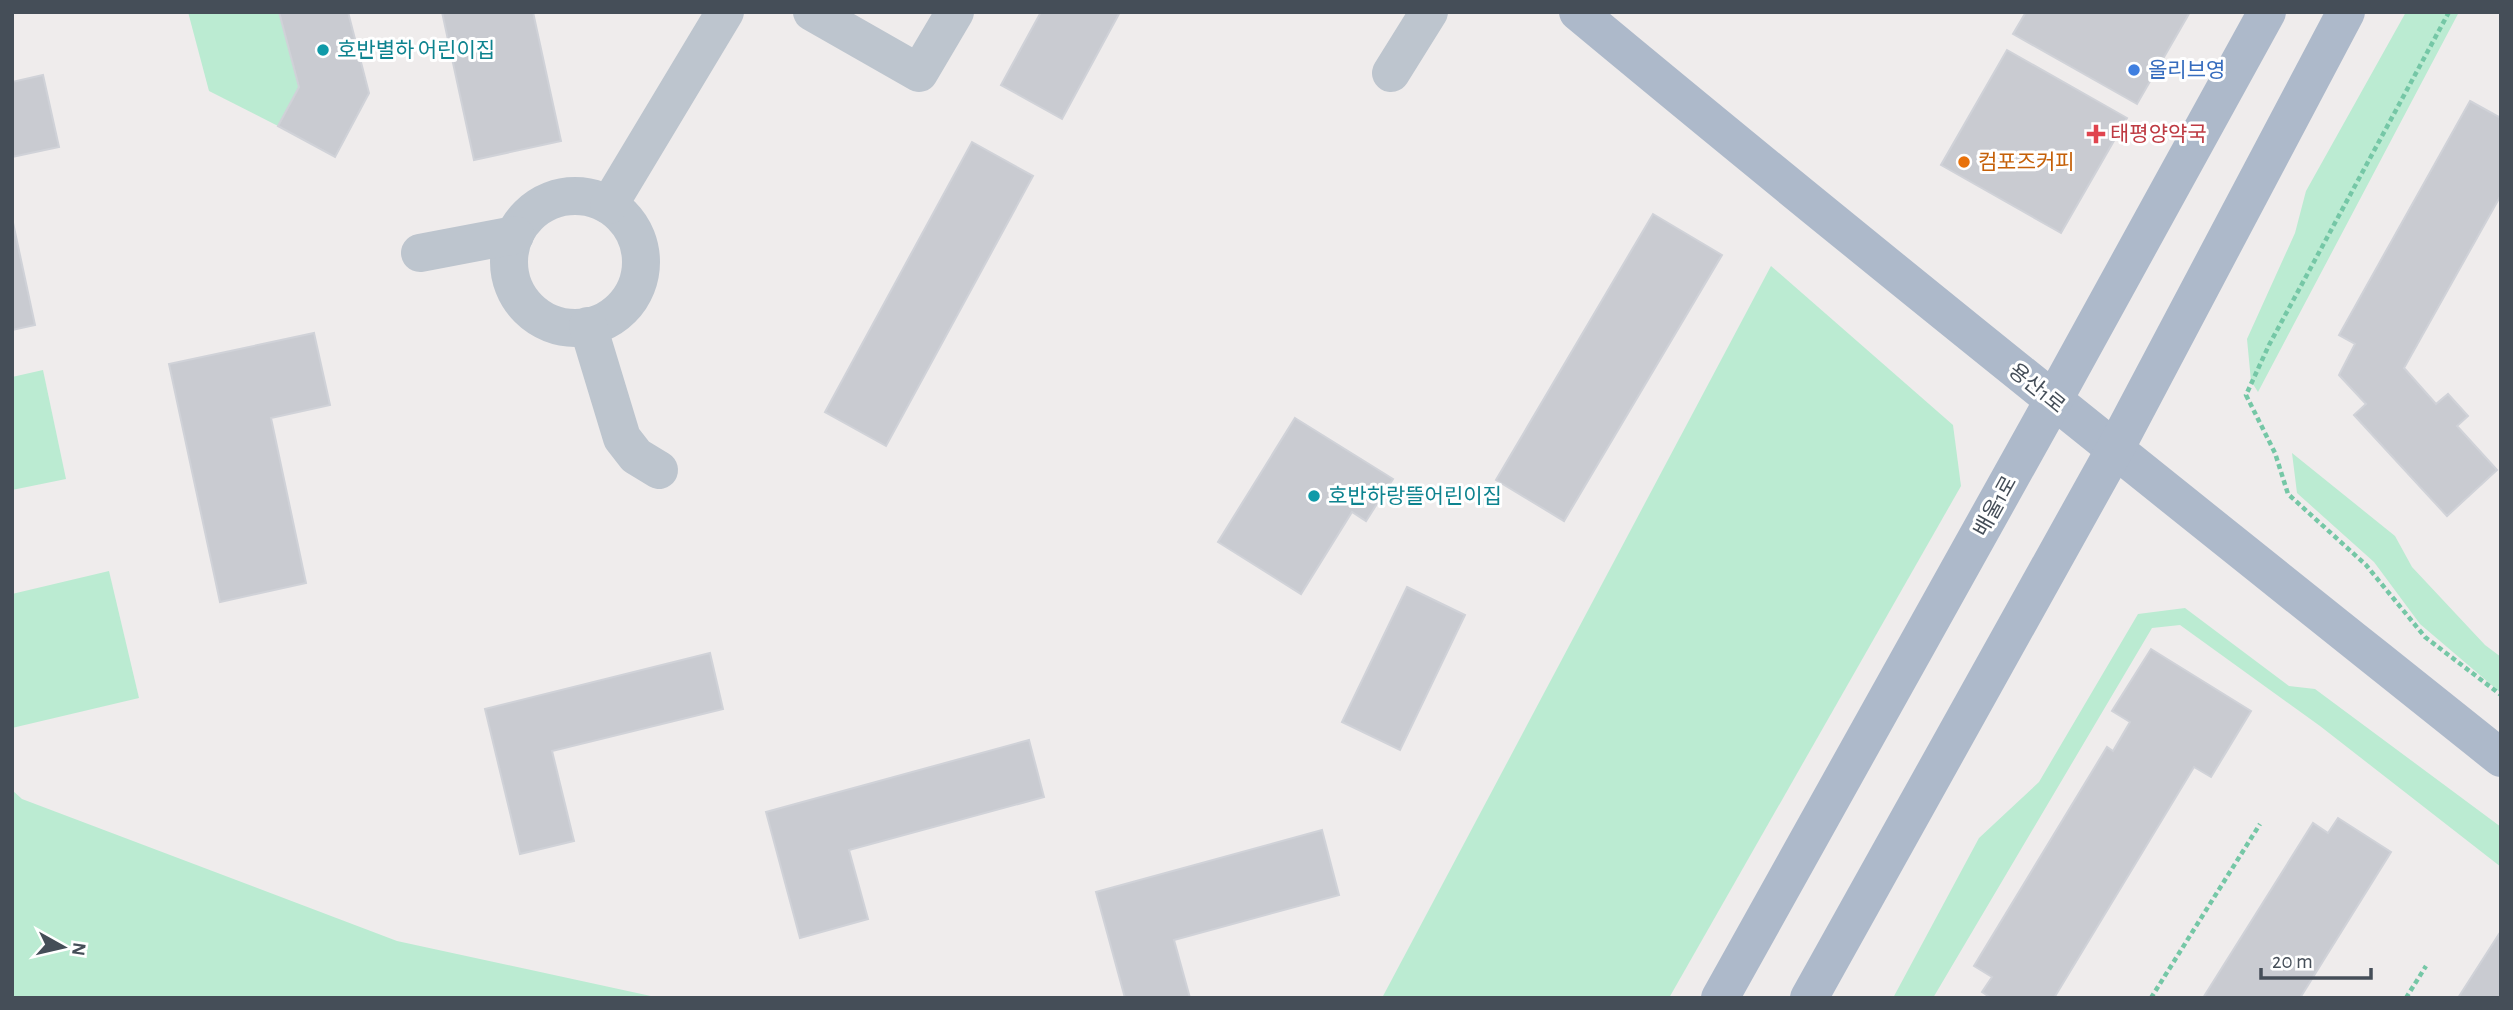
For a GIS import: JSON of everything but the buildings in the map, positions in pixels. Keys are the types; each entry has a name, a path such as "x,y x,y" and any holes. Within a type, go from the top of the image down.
{"main road":[{"name":"용산1로","path":"1578,12 1754,159 2053,401 2501,758"},
{"name":"배울1로","path":"1720,998 2267,12"},
{"path":"1809,998 2115,449 2346,12"}],"street":[{"path":"609,205 725,12"},
{"path":"812,12 919,73 955,12"},
{"path":"1391,73 1429,12"},
{"path":"566,196 589,197 609,205 625,219 637,237 641,258 639,279 631,299 615,315 597,325 576,329 554,325 535,315 520,298 511,278 510,256 515,234 528,216 545,203 566,196"},
{"path":"420,253 515,234"},
{"path":"588,326 622,438 636,456 659,470"}],"path":[{"path":"2449,12 2269,345 2246,395 2275,453 2288,494 2367,565 2425,637 2501,695"},
{"path":"2151,998 2260,824"},
{"path":"2406,998 2426,966"}],"green space":[{"path":"188,12 279,12 299,87 278,126 209,91"},
{"path":"2406,12 2459,12 2258,392 2251,381 2247,339 2295,233 2306,191"},
{"path":"1771,266 1953,425 1961,486 1669,998 1382,998"},
{"path":"43,370 66,479 12,490 12,377"},
{"path":"2292,453 2395,536 2412,567 2485,645 2501,657 2501,693 2420,624 2374,562 2297,493"},
{"path":"109,571 139,698 12,728 12,594"},
{"path":"2185,608 2289,686 2315,689 2501,827 2501,867 2320,726 2180,625 2152,628 1933,998 1893,998 1979,838 2039,782 2138,614"},
{"path":"12,790 22,799 397,941 660,998 12,998"}],"place":[{"name":"호반별하 어린이집","path":"323,50"},
{"name":"올리브영","path":"2134,70"},
{"name":"태평양약국","path":"2096,134"},
{"name":"컴포즈커피","path":"1964,162"},
{"name":"호반하랑뜰어린이집","path":"1314,496"}]}
